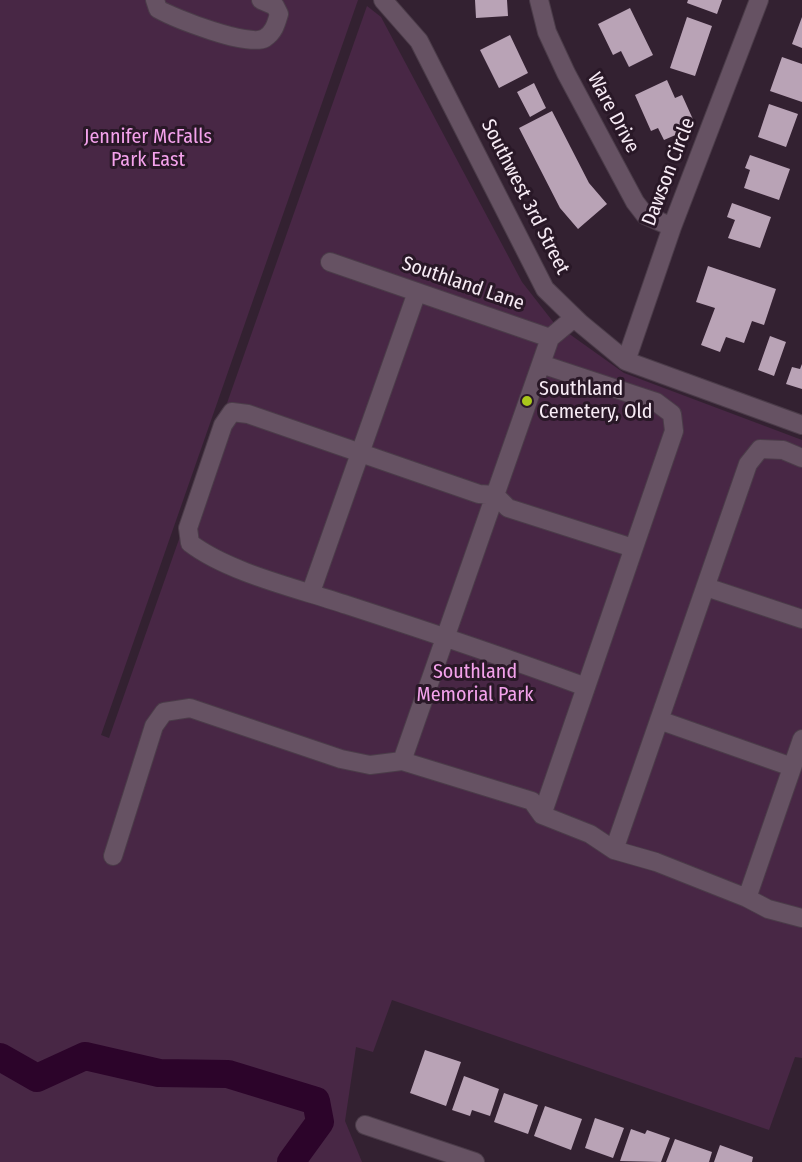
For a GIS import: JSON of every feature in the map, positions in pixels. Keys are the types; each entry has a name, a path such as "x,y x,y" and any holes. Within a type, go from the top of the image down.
{"street":[{"path":"155,0 158,9 171,17 248,40 264,39 274,29 279,14 274,6 261,0"},
{"name":"Southwest 3rd Street","path":"383,0 419,41 545,289 574,318 626,362 802,424"},
{"name":"Ware Drive","path":"539,0 547,32 566,73 635,202 645,215 672,227"},
{"name":"Dawson Circle","path":"626,362 672,227 759,0"},
{"name":"Southland Lane","path":"330,262 550,339"},
{"path":"310,592 417,292"},
{"path":"402,761 550,339 574,318"},
{"path":"541,364 656,402 672,414 674,431 542,815"},
{"path":"586,687 445,636 310,592 204,553 190,543 188,528 223,425 232,412 248,414 478,494 495,495 508,508 633,549"},
{"path":"614,850 748,464 760,449 783,450 802,458"},
{"path":"706,587 802,619"},
{"path":"113,856 154,726 164,712 190,708 331,756 370,765 402,761 532,801 542,815 590,834 614,850 656,862 747,898 768,909 802,918"},
{"path":"659,720 792,767"},
{"path":"747,898 802,739"},
{"path":"365,1125 475,1162"}],"green space":[{"name":"Southland Memorial Park","path":"0,0 358,0 101,735 109,738 367,6 381,17 522,282 554,323 624,373 802,440 802,1058 795,1057 769,1130 392,1000 373,1052 356,1047 345,1121 362,1162 0,1162"}],"building":[{"path":"475,0 507,0 508,16 476,18"},
{"path":"688,0 722,0 717,14 687,3"},
{"path":"630,8 653,55 629,67 621,51 613,55 598,24"},
{"path":"687,17 712,26 695,76 670,68"},
{"path":"802,17 802,48 792,44"},
{"path":"510,35 528,73 499,88 480,50"},
{"path":"782,57 802,64 802,102 770,91"},
{"path":"667,80 675,98 682,95 696,126 664,140 658,128 651,131 635,95"},
{"path":"534,83 546,108 530,117 517,92"},
{"path":"769,104 798,114 786,147 758,137"},
{"path":"552,111 589,183 607,204 578,229 560,208 519,128"},
{"path":"750,155 790,169 779,200 744,188 750,170 745,168"},
{"path":"732,203 771,217 760,248 728,238 735,220 727,217"},
{"path":"708,266 776,289 764,325 752,321 744,343 726,337 720,352 701,345 715,308 696,302"},
{"path":"770,336 786,342 774,376 758,370"},
{"path":"802,364 802,389 786,384 792,367 800,369"},
{"path":"425,1050 461,1062 446,1106 410,1093"},
{"path":"464,1076 499,1089 490,1116 472,1110 470,1116 452,1110"},
{"path":"504,1093 538,1105 528,1134 494,1122"},
{"path":"545,1106 582,1119 571,1150 534,1136"},
{"path":"595,1118 624,1128 613,1158 585,1148"},
{"path":"631,1129 645,1134 647,1130 670,1138 661,1162 620,1161"},
{"path":"675,1139 712,1152 709,1162 666,1162"},
{"path":"720,1145 753,1157 752,1162 714,1162"}],"waterway":[{"path":"0,1057 37,1078 85,1056 159,1073 228,1074 316,1101 320,1122 291,1162"}],"place":[{"name":"Southland Cemetery, Old","path":"527,401"}],"park label":[{"name":"Jennifer McFalls Park East","path":"148,148"}]}
